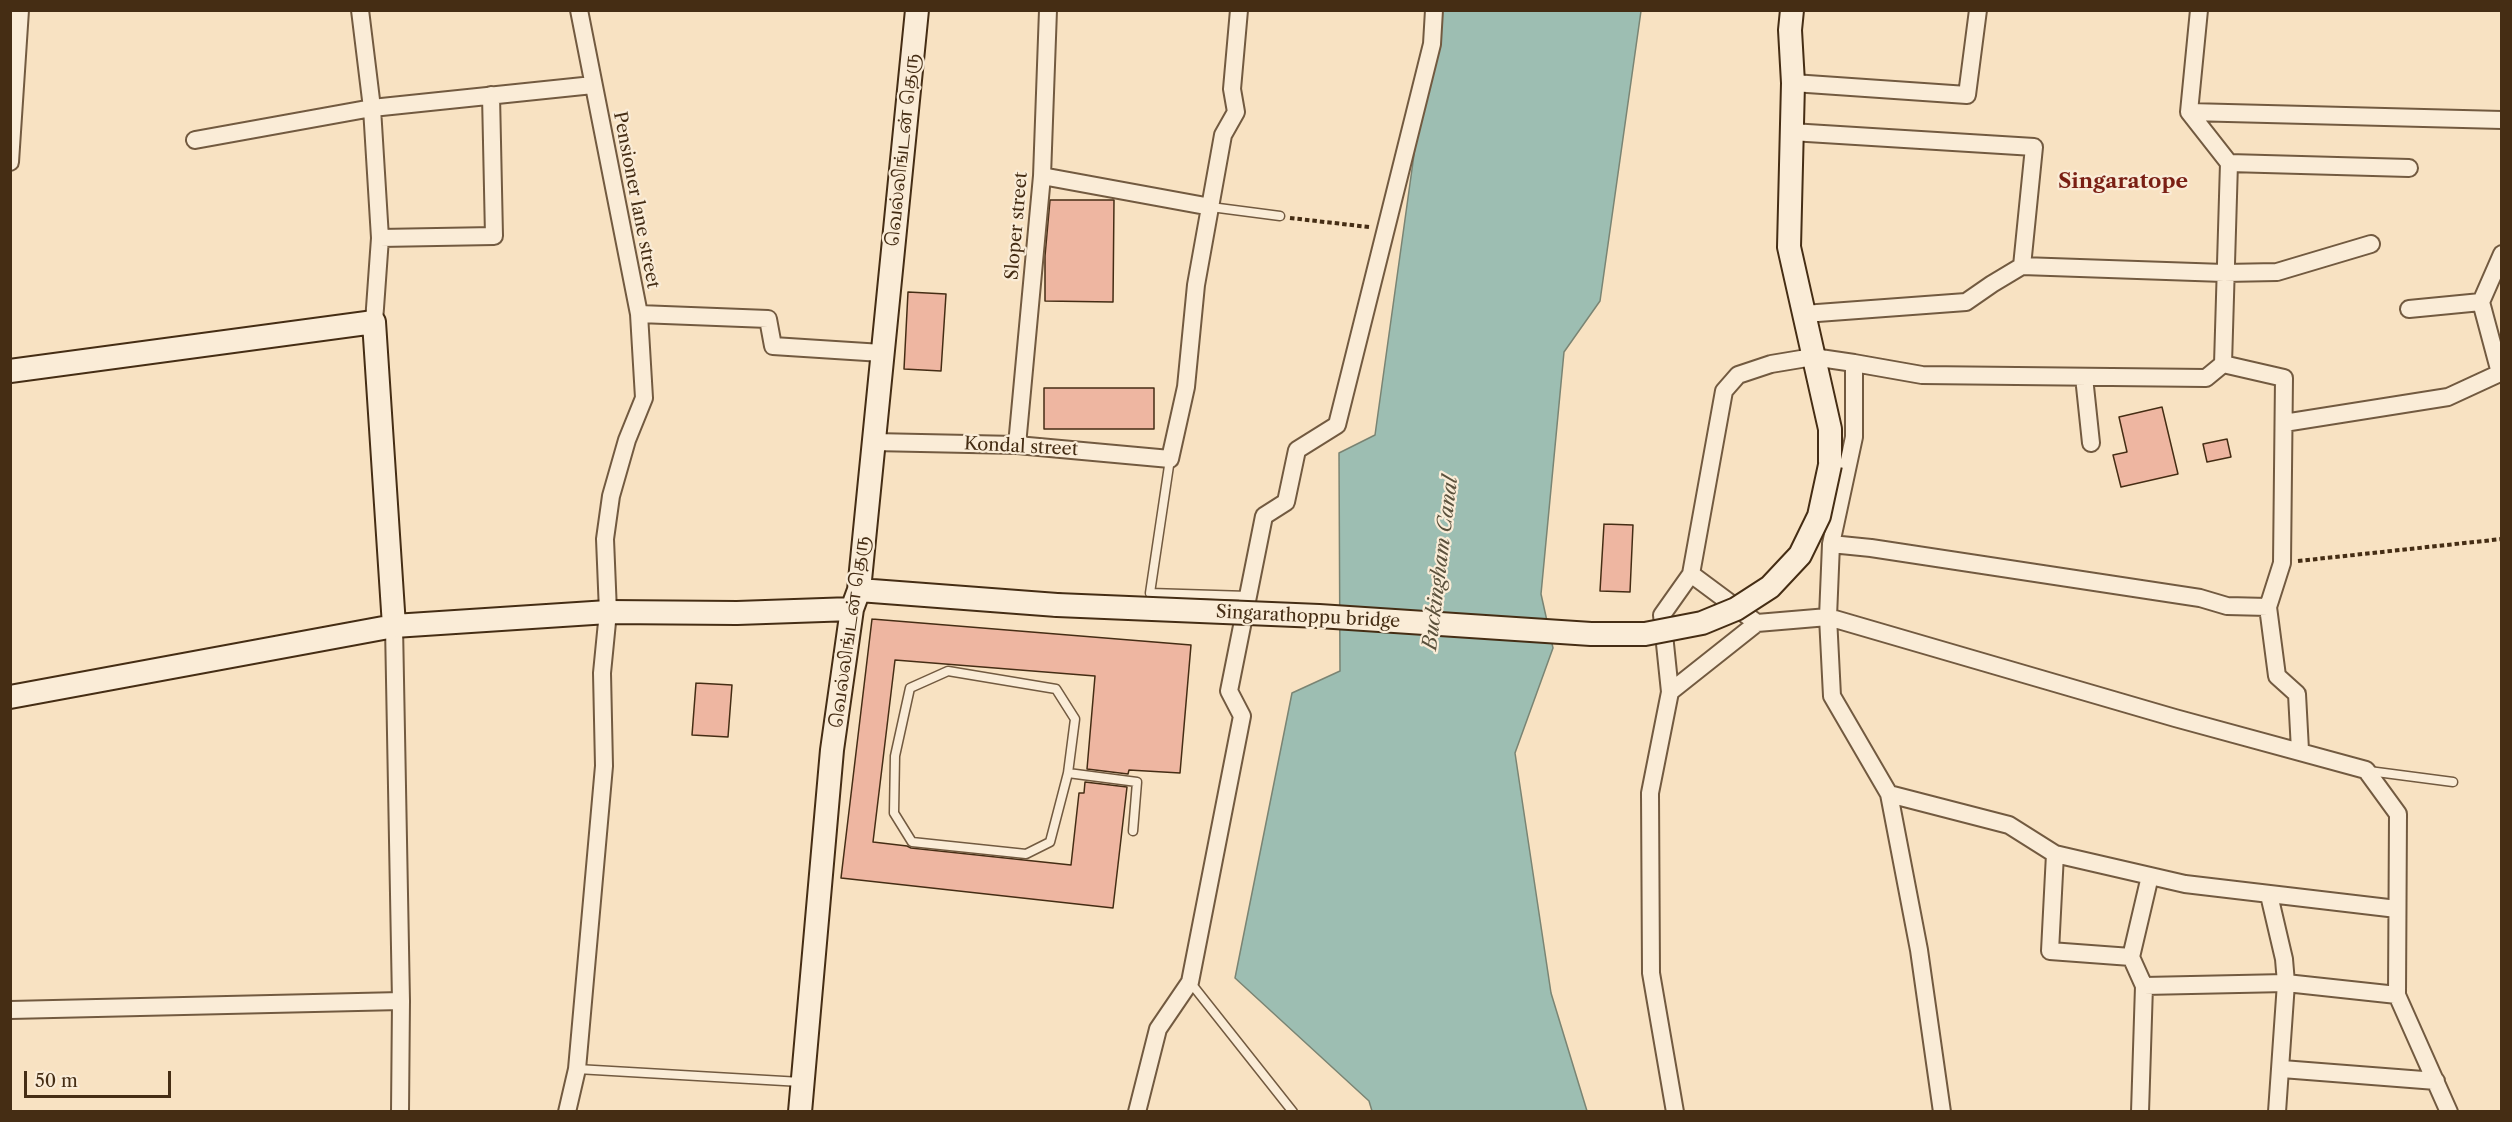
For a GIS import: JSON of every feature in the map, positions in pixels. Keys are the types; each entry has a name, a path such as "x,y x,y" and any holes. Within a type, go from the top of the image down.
{"main road":[{"name":"வெல்லிங்டன் தெரு","path":"800,1112 831,761 856,600 917,10"},
{"name":"Singarathoppu bridge","path":"856,600 1056,605 1319,616 1591,634 1645,634 1702,623 1736,609 1770,587 1800,555 1819,516 1830,465 1830,429 1789,247 1793,83 1790,30 1792,10"},
{"path":"11,367 374,322 394,626"},
{"path":"10,697 394,626 608,612 737,613 856,600"}],"street":[{"path":"10,162 20,10"},
{"path":"360,10 372,108 380,238 374,322"},
{"name":"Pensioner lane street","path":"579,10 639,314 768,320 773,346 882,353"},
{"name":"Sloper street","path":"1017,445 1042,176 1048,10"},
{"path":"1170,459 1186,387 1196,285 1223,135 1236,111 1232,89 1239,10"},
{"path":"1137,1112 1158,1029 1190,982 1242,716 1229,692 1264,516 1286,502 1297,450 1337,425 1432,44 1434,10"},
{"path":"1793,83 1967,95 1978,10"},
{"path":"1675,1112 1651,973 1650,793 1670,692 1662,615 1691,574 1724,391 1738,375 1772,364 1813,357 1923,375 2206,378 2223,364 2229,163 2189,112 2199,10"},
{"path":"195,140 372,108 593,85"},
{"path":"380,238 494,236 491,95"},
{"path":"2189,112 2502,120"},
{"path":"1791,132 2034,147 2022,266"},
{"path":"2229,163 2409,168"},
{"path":"1042,176 1211,207"},
{"path":"1804,314 1966,302 2022,266 2224,273 2277,272 2371,244"},
{"path":"2284,423 2448,397 2501,374 2481,303 2502,254"},
{"path":"2409,309 2481,303"},
{"path":"567,1112 577,1069 604,766 602,673 608,612 605,539 610,495 627,440 644,398 639,314"},
{"path":"1854,363 1854,437 1831,544 1828,617 1832,696 1889,794 1919,950 1942,1112"},
{"path":"2223,364 2284,378 2282,563 2268,607 2277,676 2297,694 2300,750"},
{"path":"2084,377 2091,443"},
{"name":"Kondal street","path":"873,442 1017,445 1170,459"},
{"path":"1831,544 1871,548 2200,598 2227,606 2268,607"},
{"path":"1691,574 1757,623"},
{"path":"1670,692 1757,623 1828,617 2164,715 2300,750 2366,770 2398,814 2397,994 2449,1112"},
{"path":"394,626 400,1112"},
{"path":"1889,794 2009,825 2055,854 2185,884 2397,909"},
{"path":"2055,854 2050,951 2131,957"},
{"path":"2140,1112 2144,986 2131,957 2150,876"},
{"path":"2269,895 2284,959 2286,983 2282,1069 2277,1112"},
{"path":"2144,986 2286,983 2397,994"},
{"path":"10,1010 400,1000"},
{"path":"2282,1069 2436,1081"}],"lane":[{"path":"1211,207 1280,216"},
{"path":"1170,459 1150,593 1248,596"},
{"path":"948,671 1056,689 1075,718 1068,773 1050,842 1026,854 912,842 894,813 895,756 909,688 948,671"},
{"path":"2366,770 2453,782"},
{"path":"1068,773 1137,782 1133,831"},
{"path":"1190,982 1293,1112"},
{"path":"577,1069 803,1083"}],"path":[{"path":"1280,216 1386,230"},
{"path":"2282,563 2502,539"}],"water":[{"name":"Buckingham Canal","path":"1434,11 1641,11 1600,301 1564,352 1541,594 1553,648 1515,753 1551,993 1587,1111 1372,1111 1369,1101 1235,978 1292,693 1340,671 1339,453 1375,435"}],"building":[{"path":"1050,200 1114,200 1113,302 1045,301 1045,256"},
{"path":"908,292 946,294 941,371 904,369"},
{"path":"1044,388 1154,388 1154,429 1044,429"},
{"path":"2162,407 2178,474 2121,487 2113,455 2127,452 2119,417"},
{"path":"2227,439 2231,457 2207,462 2203,444"},
{"path":"1604,524 1633,525 1630,592 1600,591"},
{"path":"872,619 1191,645 1180,773 1129,770 1128,774 1087,769 1095,676 895,660 873,842 1071,865 1079,793 1084,793 1085,782 1127,787 1113,908 841,878"},
{"path":"696,683 732,685 728,737 692,735"}],"district":[{"name":"Singaratope","path":"2123,182"}]}
